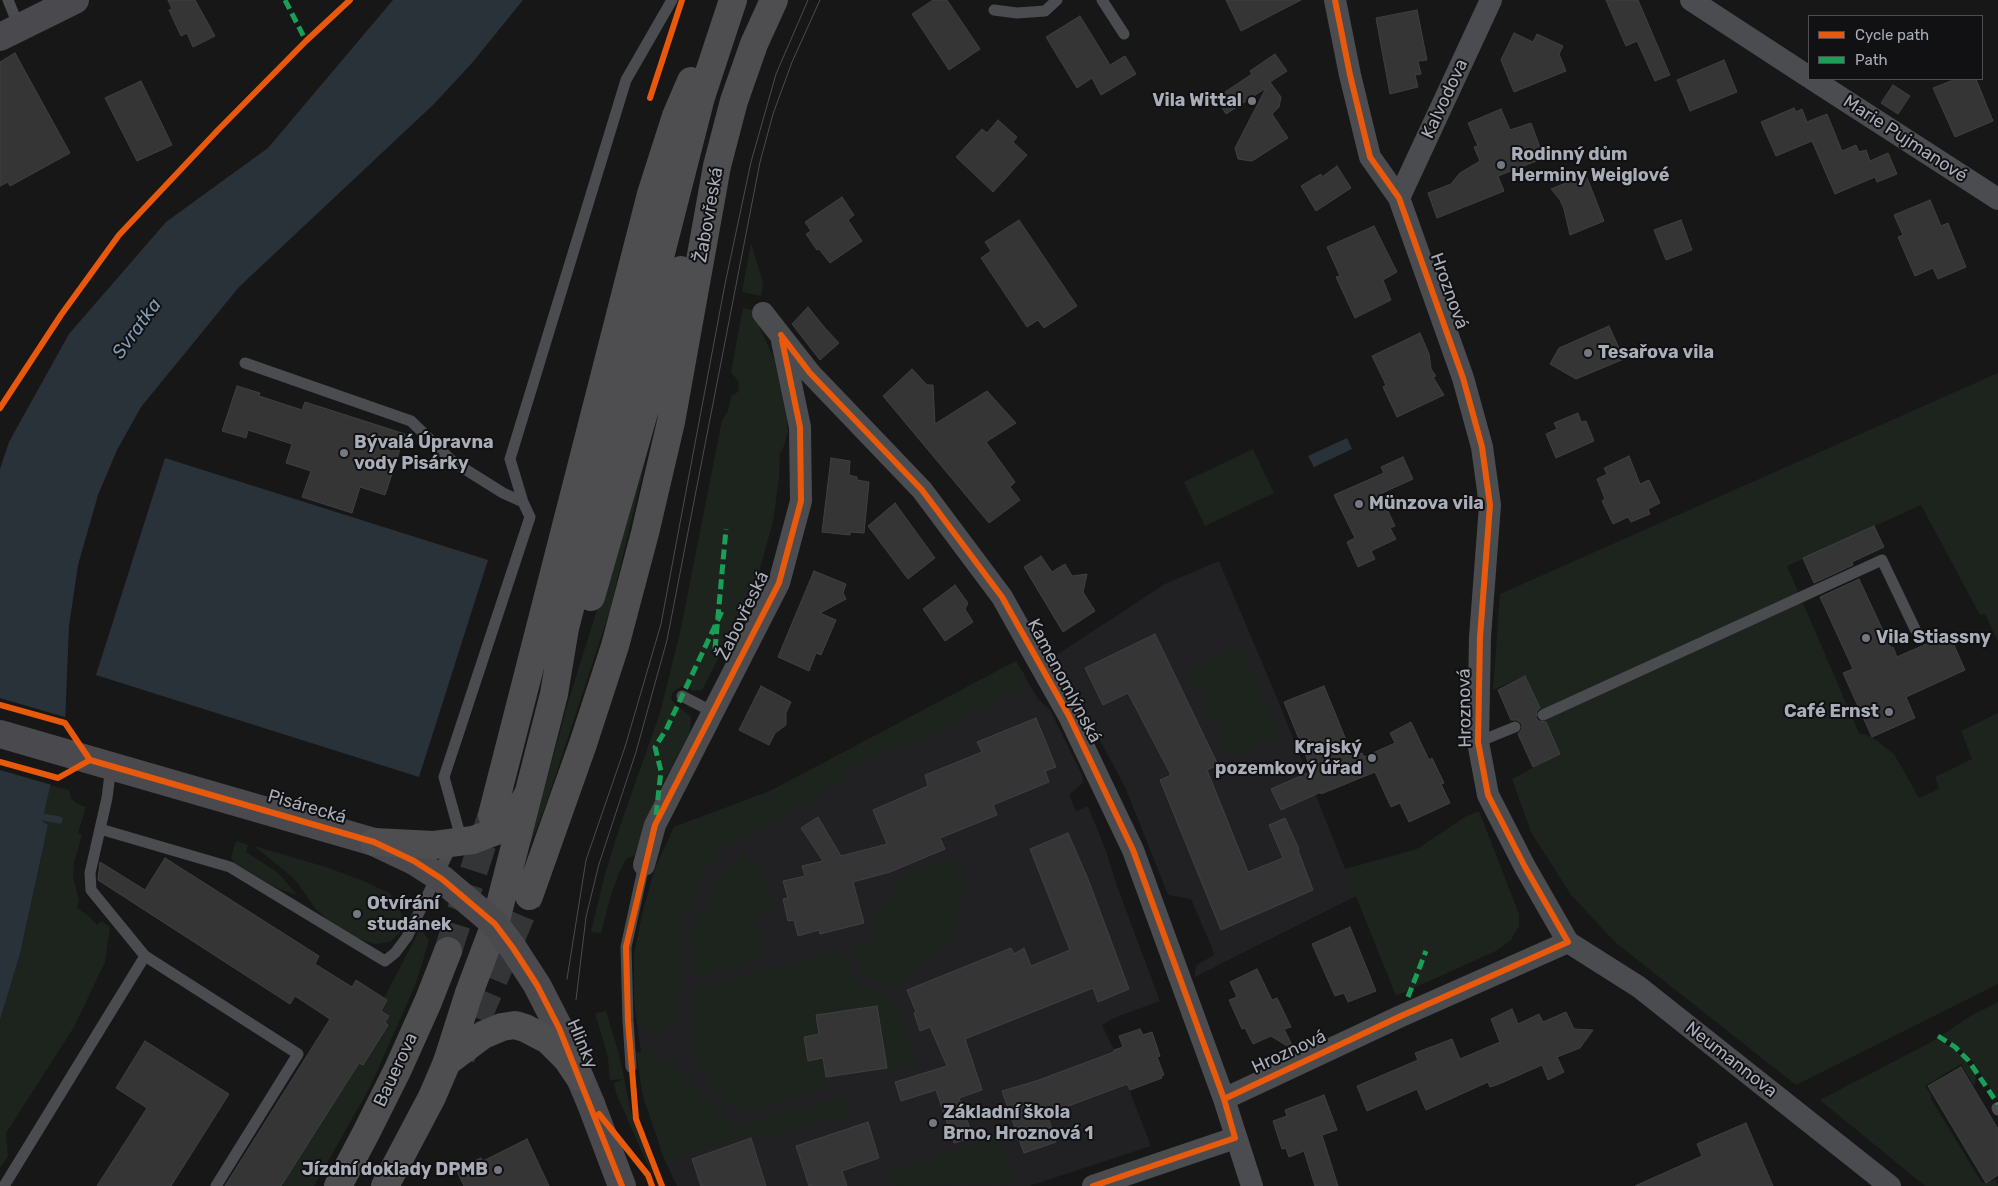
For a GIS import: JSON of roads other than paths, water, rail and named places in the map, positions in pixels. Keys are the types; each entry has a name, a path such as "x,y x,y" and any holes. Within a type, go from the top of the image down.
{"highway":[{"path":"492,816 651,194 676,116 728,0"},
{"path":"385,1186 432,1097 447,1062 469,993 495,924 554,694 565,628 701,97 733,0"},
{"name":"Žabovřeská","path":"529,896 583,744 615,646 645,533 671,422 717,166 736,93 754,44 774,0"},
{"path":"554,694 581,632 624,485 662,350 696,205 717,166"},
{"path":"374,842 434,845 473,840 494,832 505,824 516,814 527,796"},
{"name":"Bauerova","path":"338,1186 398,1069 428,1002 448,950"},
{"path":"447,1062 483,1035 497,1028 515,1025 548,1040 567,1059 580,1077"}],"street":[{"path":"10,32 75,0"},
{"name":"Hroznová","path":"1224,1099 1400,1016 1568,942 1524,868 1488,795 1478,742 1480,637 1490,505 1482,447 1463,378 1440,308 1398,198 1370,157 1350,75 1335,0"},
{"name":"Kalvodova","path":"1398,198 1491,0"},
{"name":"Marie Pujmanové","path":"1691,0 1808,76"},
{"name":"Marie Pujmanové","path":"1814,80 1998,199"},
{"name":"Žabovřeská","path":"644,865 655,825 779,583 801,501 800,427 781,335 763,313"},
{"name":"Kamenomlýnská","path":"781,335 810,373 922,490 1002,597 1069,716 1132,850 1224,1099"},
{"name":"Pisárecká","path":"0,734 374,842 414,861 442,879 495,924"},
{"name":"Hlinky","path":"495,924 537,985 560,1028 622,1186"},
{"name":"Neumannova","path":"1568,942 1639,987 1890,1186"},
{"path":"1224,1099 1252,1186"},
{"path":"1093,1186 1235,1138"}],"lane":[{"path":"8,0 10,32"},
{"path":"100,829 230,867 385,961 395,953 407,937 459,830 444,777 530,517 523,502 510,459 626,80 672,0"},
{"path":"994,10 1017,13 1045,10 1057,0"},
{"path":"1102,0 1124,34"},
{"path":"245,364 411,421 452,461 504,493 523,502"},
{"path":"1543,715 1882,560 1914,629"},
{"path":"682,696 713,712"},
{"path":"1478,742 1515,727"},
{"path":"111,766 107,798 90,873 90,890 144,956 298,1054 216,1186"},
{"path":"631,1066 626,947 644,865"},
{"path":"4,1186 144,956"}],"water":[{"name":"Svratka","path":"393,0 523,0 472,63 434,104 239,287 141,407 117,450 98,495 78,565 69,626 65,723 42,821 48,825 20,954 0,1020 0,469 9,442 69,334 166,222 268,148"},
{"path":"1347,438 1352,449 1314,467 1308,456"},
{"path":"165,458 488,560 419,777 96,675"}],"waterway":[{"path":"43,817 59,820"}],"tunnel":[{"path":"448,951 491,817"},
{"path":"461,1057 529,896"}],"tram line":[{"path":"567,979 586,860 625,747 661,624 725,284 751,162 776,74 808,0"},
{"path":"576,1000 586,917 599,864 636,752 667,640 760,162 773,114 792,62 820,0"}],"place":[{"name":"Vila Wittal","path":"1252,101"},
{"name":"Rodinný dům Herminy Weiglové","path":"1501,165"},
{"name":"Tesařova vila","path":"1588,353"},
{"name":"Bývalá Úpravna vody Pisárky","path":"344,453"},
{"name":"Münzova vila","path":"1359,504"},
{"name":"Vila Stiassny","path":"1866,638"},
{"name":"Café Ernst","path":"1889,712"},
{"name":"Krajský pozemkový úřad","path":"1372,758"},
{"name":"Otvírání studánek","path":"357,914"},
{"name":"Základní škola Brno, Hroznová 1","path":"933,1123"},
{"name":"Jízdní doklady DPMB","path":"498,1170"}]}
